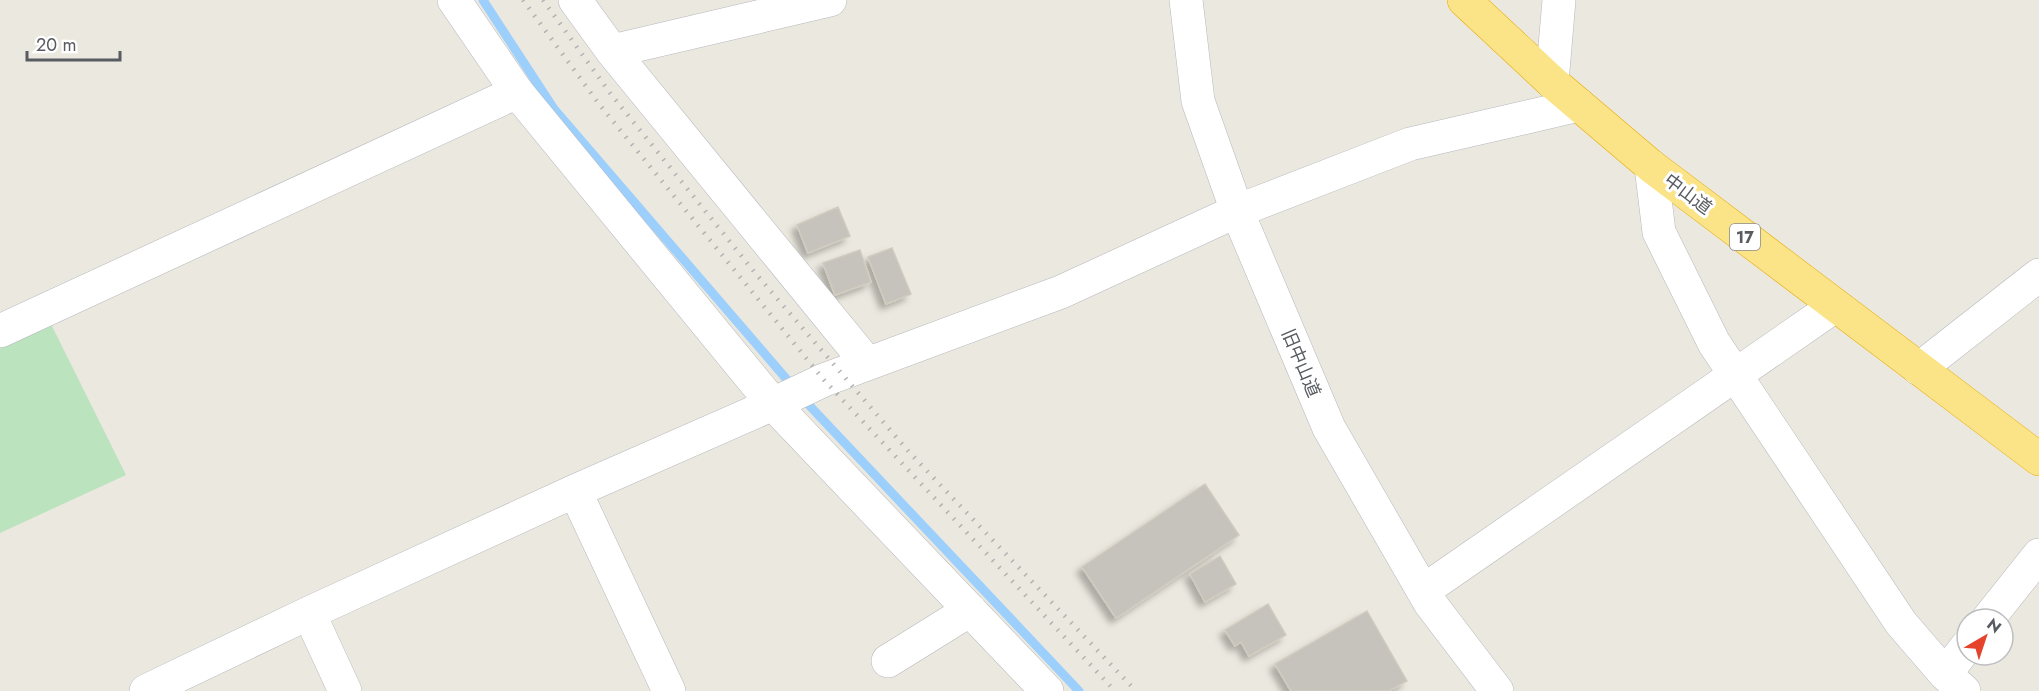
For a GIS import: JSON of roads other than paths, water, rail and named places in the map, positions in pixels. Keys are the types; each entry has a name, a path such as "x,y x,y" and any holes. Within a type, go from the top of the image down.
{"highway":[{"name":"中山道","path":"1464,0 1552,82 1651,166 2039,459"}],"street":[{"path":"454,0 517,92 773,404 1047,691"},
{"path":"575,0 612,51 867,363"},
{"path":"612,51 830,0"},
{"name":"旧中山道","path":"1186,0 1198,101 1237,211 1329,428 1423,591 1497,691"},
{"path":"1552,82 1559,0"},
{"path":"0,331 517,92"},
{"path":"146,691 575,490 824,380 1061,292 1237,211 1410,144 1579,105"},
{"path":"1651,166 1659,232 1714,343 1901,623 1955,682 1960,667"},
{"path":"1919,369 2039,275"},
{"path":"1423,591 1835,306"},
{"path":"575,490 669,691"},
{"path":"1998,607 2039,555"},
{"path":"888,661 970,610"},
{"path":"309,613 345,691"}],"waterway":[{"path":"483,0 554,109 789,382"},
{"path":"807,403 1079,691"}],"railway":[{"path":"523,0 599,104 824,380 1115,691"},
{"path":"543,0 610,93 756,274 909,452 1136,691"}]}
